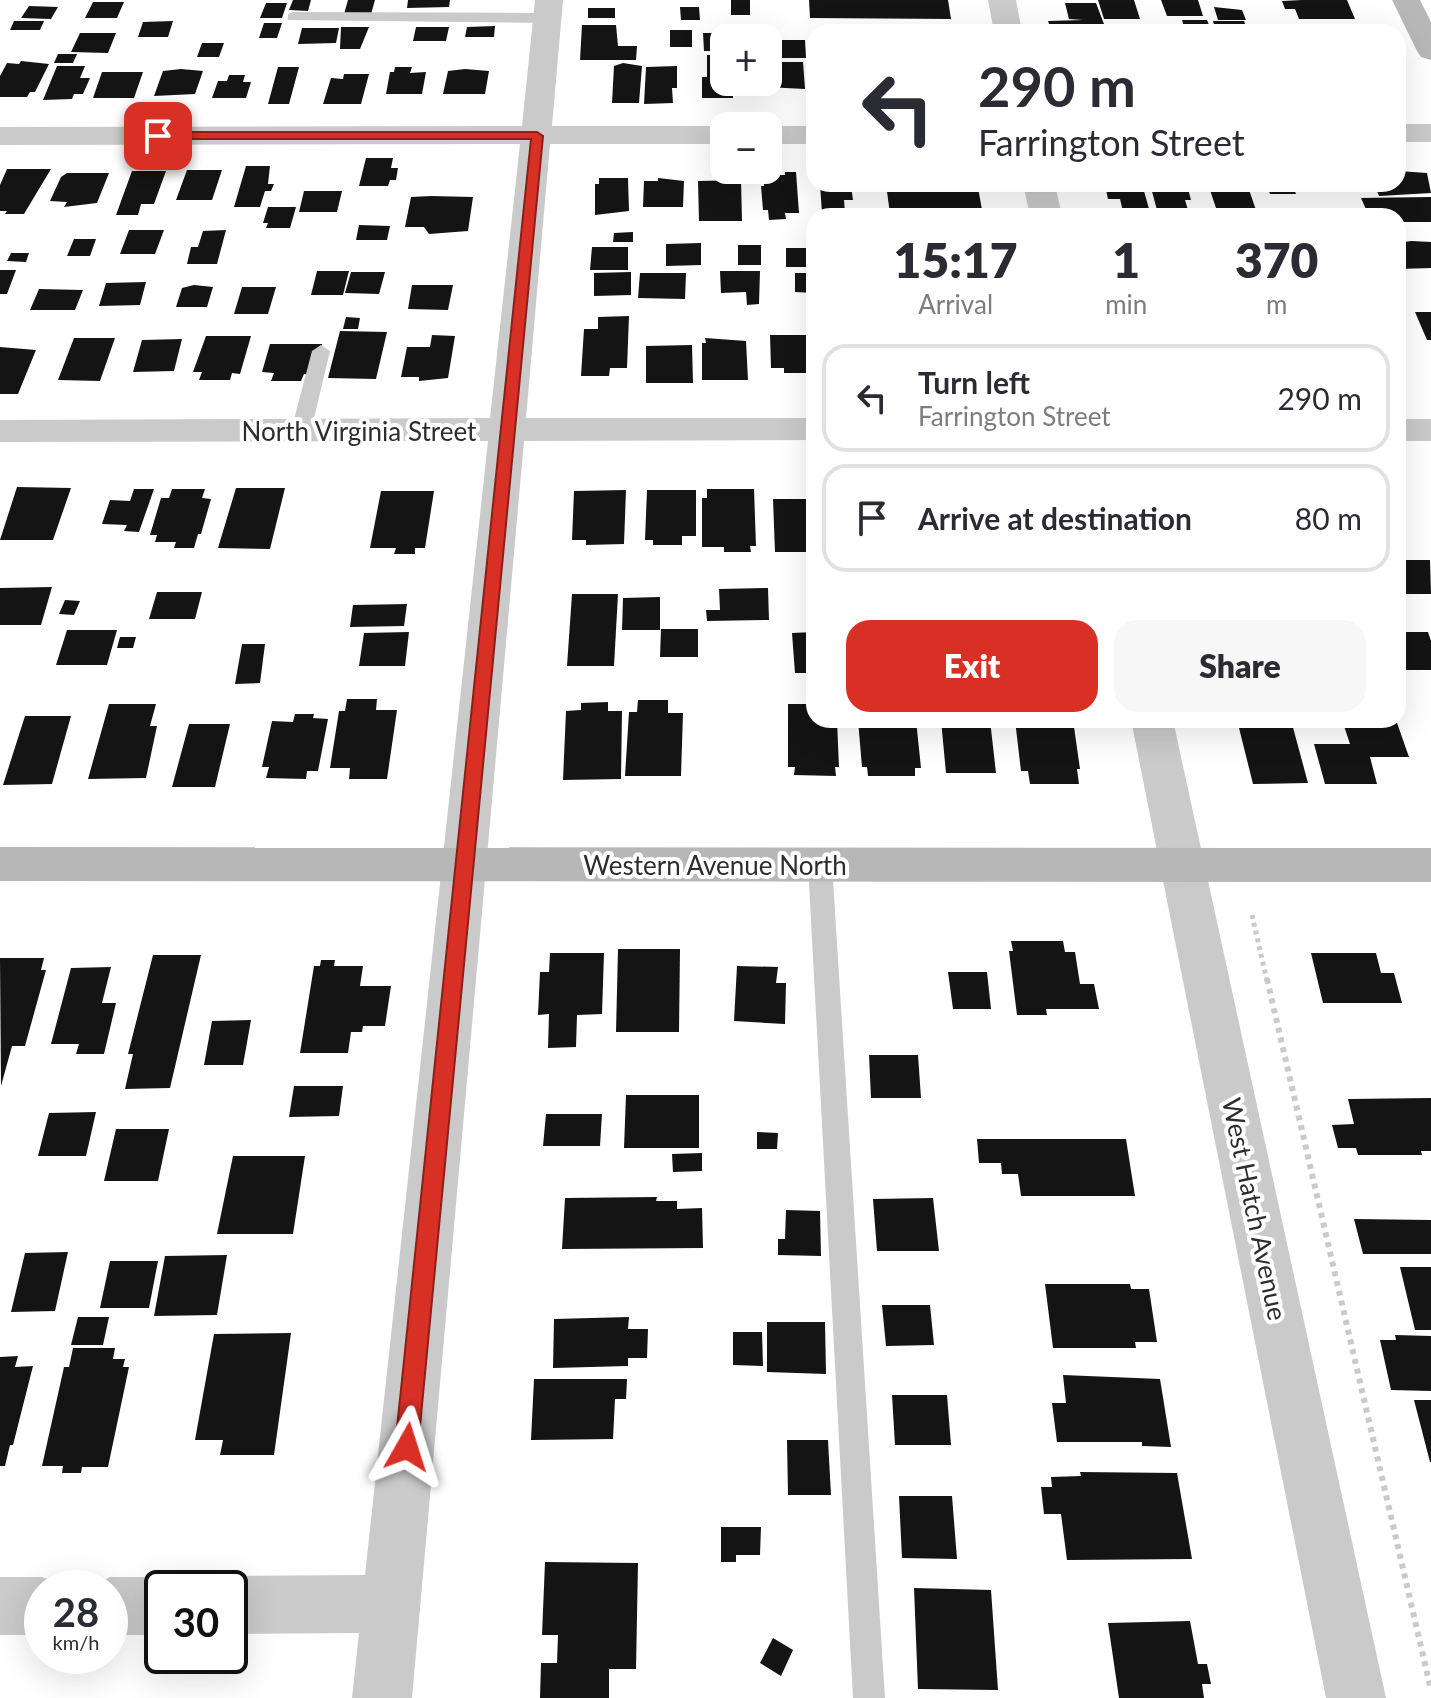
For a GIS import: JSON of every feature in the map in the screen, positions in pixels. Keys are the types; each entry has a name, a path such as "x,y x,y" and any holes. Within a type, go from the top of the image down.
{"street":[{"path":"1002,0 1006,24"},
{"path":"1406,0 1431,51"},
{"path":"382,1698 548,9"},
{"path":"1406,133 1431,133"},
{"path":"0,136 710,135"},
{"path":"782,135 806,135"},
{"name":"North Virginia Street","path":"0,431 806,429"},
{"path":"1406,430 1431,430"},
{"name":"West Hatch Avenue","path":"1154,728 1356,1698"},
{"name":"Western Avenue North","path":"0,864 1431,865"},
{"path":"248,1605 391,1604"},
{"path":"0,1606 24,1606"}],"lane":[{"path":"293,17 548,9"},
{"path":"301,431 321,351"},
{"path":"820,865 869,1698"}],"path":[{"path":"1252,915 1431,1690"}],"building":[{"path":"293,0 311,0 308,11 289,10"},
{"path":"348,0 375,0 371,14 344,14"},
{"path":"408,0 450,0 449,7 407,8"},
{"path":"731,0 750,0 750,15 731,15"},
{"path":"809,0 948,0 951,19 810,18"},
{"path":"1098,0 1134,0 1140,19 1104,19"},
{"path":"1161,0 1198,0 1203,16 1167,16"},
{"path":"1347,0 1355,19 1299,19 1295,9 1285,9 1282,1"},
{"path":"93,2 124,2 117,18 85,18"},
{"path":"266,3 287,3 282,18 260,18"},
{"path":"1065,3 1096,3 1104,24 1049,24 1048,21 1083,20 1069,19"},
{"path":"29,6 58,7 51,19 21,18"},
{"path":"680,7 699,7 700,20 681,20"},
{"path":"1214,7 1242,10 1246,20 1218,20"},
{"path":"588,8 615,8 615,18 588,18"},
{"path":"1182,20 1207,20 1209,24 1183,24"},
{"path":"14,21 44,21 40,30 10,30"},
{"path":"173,21 168,37 138,37 143,22"},
{"path":"1213,21 1244,21 1245,24 1214,24"},
{"path":"264,23 282,23 277,38 259,38"},
{"path":"582,25 616,25 618,46 637,46 636,60 580,60"},
{"path":"495,26 494,37 465,37 467,27"},
{"path":"341,27 369,27 360,49 340,49"},
{"path":"416,27 449,27 446,41 413,41"},
{"path":"302,28 339,28 336,43 298,44"},
{"path":"670,30 692,30 692,47 670,47"},
{"path":"80,33 116,33 108,53 71,52"},
{"path":"703,33 710,33 710,51 704,51"},
{"path":"782,40 805,40 806,58 782,58"},
{"path":"202,43 224,43 219,57 197,57"},
{"path":"58,54 77,54 73,63 54,63"},
{"path":"707,55 710,55 710,96 733,98 702,98 702,77 707,77"},
{"path":"21,61 49,64 35,92 30,92 27,97 0,97 0,76 7,63 19,64"},
{"path":"782,62 803,62 805,89 782,88"},
{"path":"623,63 642,66 639,103 612,103 614,66"},
{"path":"57,66 85,66 80,78 90,78 83,94 74,94 72,99 43,100"},
{"path":"677,66 677,88 672,88 673,103 644,104 646,67"},
{"path":"278,67 299,67 289,104 268,104"},
{"path":"395,67 412,67 410,73 426,72 422,94 386,94 390,72 394,72"},
{"path":"163,71 203,71 195,94 154,96"},
{"path":"448,71 489,71 485,94 443,94"},
{"path":"102,72 143,72 134,98 93,98"},
{"path":"344,74 369,74 361,104 323,104 331,78 343,79"},
{"path":"229,75 245,75 243,82 251,82 246,98 212,98 218,81 227,81"},
{"path":"366,158 393,158 391,168 398,168 396,180 390,180 388,186 359,186"},
{"path":"246,166 270,166 268,184 274,184 271,191 265,191 260,207 234,207"},
{"path":"7,169 51,169 24,214 0,211 0,185"},
{"path":"187,170 222,170 212,200 176,200"},
{"path":"132,171 166,171 154,204 141,204 138,215 116,215"},
{"path":"785,172 796,172 799,213 785,213 786,219 769,220 768,210 763,210 761,186 782,184 782,175"},
{"path":"1406,172 1427,173 1431,193 1379,196 1377,192 1406,192"},
{"path":"67,173 109,173 97,203 64,207 67,202 50,201 61,177"},
{"path":"599,178 628,178 629,211 595,215 595,184 599,184"},
{"path":"658,178 684,181 683,207 643,207 644,181 658,181"},
{"path":"698,181 741,184 742,221 699,221"},
{"path":"304,191 342,191 337,212 299,212"},
{"path":"821,192 852,192 853,200 844,200 845,208 822,208"},
{"path":"887,192 979,192 982,208 889,208"},
{"path":"1106,192 1144,192 1149,208 1122,208 1120,199 1108,199"},
{"path":"1152,192 1189,192 1191,200 1185,200 1187,208 1156,208"},
{"path":"1211,192 1250,192 1255,208 1216,208"},
{"path":"1269,192 1296,194 1270,194"},
{"path":"411,197 473,197 468,231 429,234 424,227 405,227"},
{"path":"1431,197 1431,222 1406,222 1406,208 1365,208 1361,198"},
{"path":"268,207 296,207 290,228 266,228 268,223 263,223"},
{"path":"359,225 390,226 387,240 356,240"},
{"path":"129,230 164,230 155,254 120,254"},
{"path":"226,230 217,264 187,264 191,247 198,247 203,231"},
{"path":"633,232 633,242 613,242 614,233"},
{"path":"74,239 96,239 90,256 67,256"},
{"path":"1406,242 1431,242 1431,268 1406,269"},
{"path":"701,243 701,265 666,266 666,244"},
{"path":"738,245 761,245 761,265 738,265"},
{"path":"592,247 628,247 628,270 590,270"},
{"path":"786,248 806,248 806,267 786,267"},
{"path":"11,253 29,253 26,262 7,261"},
{"path":"0,270 16,270 7,294 0,294"},
{"path":"317,271 349,271 343,295 311,295"},
{"path":"720,271 760,271 759,304 747,305 746,292 721,293"},
{"path":"351,272 385,272 379,294 345,293"},
{"path":"631,272 631,295 594,296 594,273"},
{"path":"640,273 686,273 685,299 638,298"},
{"path":"795,273 806,273 806,293 795,292"},
{"path":"146,282 140,305 99,306 106,283"},
{"path":"194,285 213,287 207,307 176,307 182,288"},
{"path":"412,285 453,285 448,310 408,309"},
{"path":"242,287 276,287 268,314 234,314"},
{"path":"39,289 83,290 75,310 30,310"},
{"path":"1415,312 1431,312 1431,340 1427,340"},
{"path":"629,316 627,368 610,368 609,376 581,376 584,329 598,329 598,317"},
{"path":"346,317 360,318 358,329 343,329"},
{"path":"340,331 387,332 376,379 328,378"},
{"path":"432,335 455,336 448,378 419,381 419,377 401,377 407,347 430,347"},
{"path":"770,335 806,335 806,373 784,373 784,368 771,368"},
{"path":"206,336 251,336 240,374 232,373 230,380 199,380 202,372 193,372"},
{"path":"74,338 115,338 100,381 58,380"},
{"path":"705,338 746,341 748,380 702,380 702,343 706,343"},
{"path":"182,339 174,371 133,372 142,340"},
{"path":"270,344 322,344 314,375 304,374 301,381 271,381 274,373 262,372"},
{"path":"692,345 693,383 646,383 646,346"},
{"path":"0,347 36,350 18,394 0,394"},
{"path":"17,487 71,488 53,540 0,540"},
{"path":"236,488 285,488 270,549 218,548"},
{"path":"134,489 154,489 139,532 124,531 127,525 102,524 110,500 130,501"},
{"path":"172,489 205,489 202,498 211,499 194,548 174,548 176,542 155,542 157,535 150,535 161,498 169,498"},
{"path":"707,489 754,489 756,546 750,546 751,552 724,552 724,547 702,547 702,498 707,498"},
{"path":"626,490 624,544 586,545 586,540 572,540 574,491"},
{"path":"647,490 696,490 696,536 682,536 682,545 653,545 653,540 645,540"},
{"path":"381,491 434,491 425,548 415,548 415,554 394,554 396,548 370,548"},
{"path":"773,499 806,499 806,552 775,552"},
{"path":"1406,560 1430,560 1431,594 1406,594"},
{"path":"52,587 41,625 0,625 0,588"},
{"path":"768,588 769,620 707,621 706,610 720,610 719,589"},
{"path":"157,592 202,592 195,619 149,619"},
{"path":"572,594 618,594 614,666 567,666"},
{"path":"660,597 660,630 622,630 623,598"},
{"path":"65,600 80,601 74,615 59,614"},
{"path":"407,604 404,626 350,627 353,605"},
{"path":"661,629 698,629 698,657 660,657"},
{"path":"67,630 117,630 107,665 56,665"},
{"path":"409,632 405,666 359,666 364,633"},
{"path":"806,632 806,673 795,673 792,633"},
{"path":"1406,632 1428,632 1431,670 1406,670"},
{"path":"120,637 136,637 133,648 117,648"},
{"path":"242,644 265,644 260,683 235,684"},
{"path":"347,699 377,699 376,710 397,710 387,779 349,779 350,768 330,768 339,711 345,711"},
{"path":"638,700 668,700 668,713 683,713 681,776 625,776 629,712 637,712"},
{"path":"608,702 608,711 622,711 621,779 563,780 566,711 581,710 581,703"},
{"path":"109,704 156,704 150,726 157,726 146,778 88,779"},
{"path":"788,704 806,704 806,728 837,728 839,767 835,767 836,776 794,775 795,767 788,767"},
{"path":"295,714 314,714 313,718 328,719 318,771 307,771 306,779 266,778 269,767 262,767 272,721 293,722"},
{"path":"25,716 71,716 52,784 3,785"},
{"path":"189,724 230,724 215,787 172,787"},
{"path":"859,728 917,728 921,768 915,768 915,776 868,776 867,767 862,767"},
{"path":"942,728 991,728 996,773 946,773"},
{"path":"1016,728 1074,728 1079,784 1030,784 1028,771 1021,771"},
{"path":"1239,728 1293,728 1308,783 1253,784"},
{"path":"1345,728 1399,728 1409,757 1370,757 1377,784 1325,784 1314,744 1350,744"},
{"path":"1011,941 1063,941 1065,952 1075,952 1080,984 1094,984 1099,1009 1046,1009 1047,1015 1017,1015 1009,951 1013,951"},
{"path":"618,949 680,949 679,1032 616,1032"},
{"path":"550,953 604,953 602,1014 577,1015 576,1047 548,1048 549,1014 538,1015 540,972 549,972"},
{"path":"1311,953 1376,953 1381,973 1394,973 1402,1003 1323,1003"},
{"path":"153,955 201,955 170,1088 125,1089 133,1054 128,1054"},
{"path":"0,958 44,958 41,970 46,970 25,1046 12,1046 1,1086"},
{"path":"321,960 335,960 334,966 363,966 360,986 391,986 385,1026 363,1026 362,1032 351,1032 348,1053 300,1053 314,966 320,966"},
{"path":"737,966 778,967 776,983 786,983 785,1024 734,1021"},
{"path":"111,967 102,1003 116,1003 104,1054 76,1054 79,1044 51,1044 71,968"},
{"path":"948,972 987,972 991,1009 953,1009"},
{"path":"251,1020 243,1065 204,1065 212,1021"},
{"path":"869,1055 918,1055 921,1098 871,1098"},
{"path":"294,1086 343,1086 339,1116 289,1117"},
{"path":"626,1095 699,1095 699,1148 624,1148"},
{"path":"1431,1098 1431,1151 1421,1151 1422,1155 1358,1155 1356,1148 1338,1148 1332,1125 1354,1124 1348,1099"},
{"path":"96,1112 86,1156 38,1156 49,1113"},
{"path":"546,1114 602,1114 600,1146 543,1146"},
{"path":"116,1129 169,1129 158,1181 104,1181"},
{"path":"757,1132 778,1133 777,1149 757,1149"},
{"path":"977,1139 1126,1139 1135,1196 1021,1196 1018,1174 1002,1174 1001,1163 979,1163"},
{"path":"702,1153 702,1171 673,1172 672,1154"},
{"path":"233,1156 305,1156 293,1234 217,1234"},
{"path":"657,1197 656,1201 677,1201 677,1209 702,1208 703,1248 562,1249 565,1198"},
{"path":"933,1198 939,1251 877,1251 873,1199"},
{"path":"786,1210 820,1211 821,1256 778,1255 778,1239 785,1239"},
{"path":"1354,1219 1431,1220 1431,1254 1363,1254"},
{"path":"68,1252 55,1311 11,1312 25,1253"},
{"path":"227,1255 217,1315 154,1316 165,1256"},
{"path":"110,1261 158,1261 149,1308 100,1308"},
{"path":"1400,1267 1431,1267 1431,1330 1415,1330"},
{"path":"1045,1284 1130,1284 1131,1289 1149,1289 1157,1342 1135,1342 1136,1348 1053,1348"},
{"path":"882,1305 930,1305 934,1345 886,1346"},
{"path":"78,1317 109,1317 103,1345 71,1345"},
{"path":"629,1317 628,1329 648,1329 647,1358 628,1358 628,1366 553,1368 554,1319"},
{"path":"767,1322 825,1322 826,1374 767,1372"},
{"path":"733,1332 762,1332 763,1366 733,1365"},
{"path":"291,1333 274,1455 220,1455 223,1440 195,1440 214,1334"},
{"path":"1395,1335 1431,1336 1431,1391 1391,1390 1380,1340 1396,1340"},
{"path":"73,1348 115,1348 113,1359 125,1359 123,1367 129,1367 108,1467 82,1467 81,1473 62,1473 63,1466 42,1466 64,1367 69,1367"},
{"path":"18,1356 15,1367 33,1366 13,1445 10,1445 5,1466 0,1466 0,1357"},
{"path":"1063,1375 1160,1379 1171,1447 1142,1446 1142,1442 1057,1442 1052,1403 1066,1403"},
{"path":"534,1379 627,1379 626,1399 615,1399 613,1439 531,1440"},
{"path":"892,1395 947,1395 951,1445 895,1445"},
{"path":"1414,1400 1431,1400 1431,1462 1430,1462"},
{"path":"787,1440 828,1440 831,1495 788,1495"},
{"path":"1080,1472 1177,1473 1192,1559 1067,1560 1061,1514 1044,1514 1041,1487 1052,1487 1051,1477 1081,1476"},
{"path":"899,1496 952,1496 957,1559 902,1558"},
{"path":"721,1527 761,1527 760,1555 736,1555 736,1562 721,1562"},
{"path":"545,1562 638,1563 636,1669 609,1669 609,1698 540,1698 541,1663 557,1663 558,1635 542,1635"},
{"path":"914,1588 991,1590 998,1690 918,1689"},
{"path":"1190,1621 1198,1664 1207,1664 1211,1684 1202,1684 1204,1698 1119,1698 1108,1623"},
{"path":"773,1638 793,1650 781,1676 760,1663"}],"route":[{"path":"158,136 537,136 407,1447"}]}
